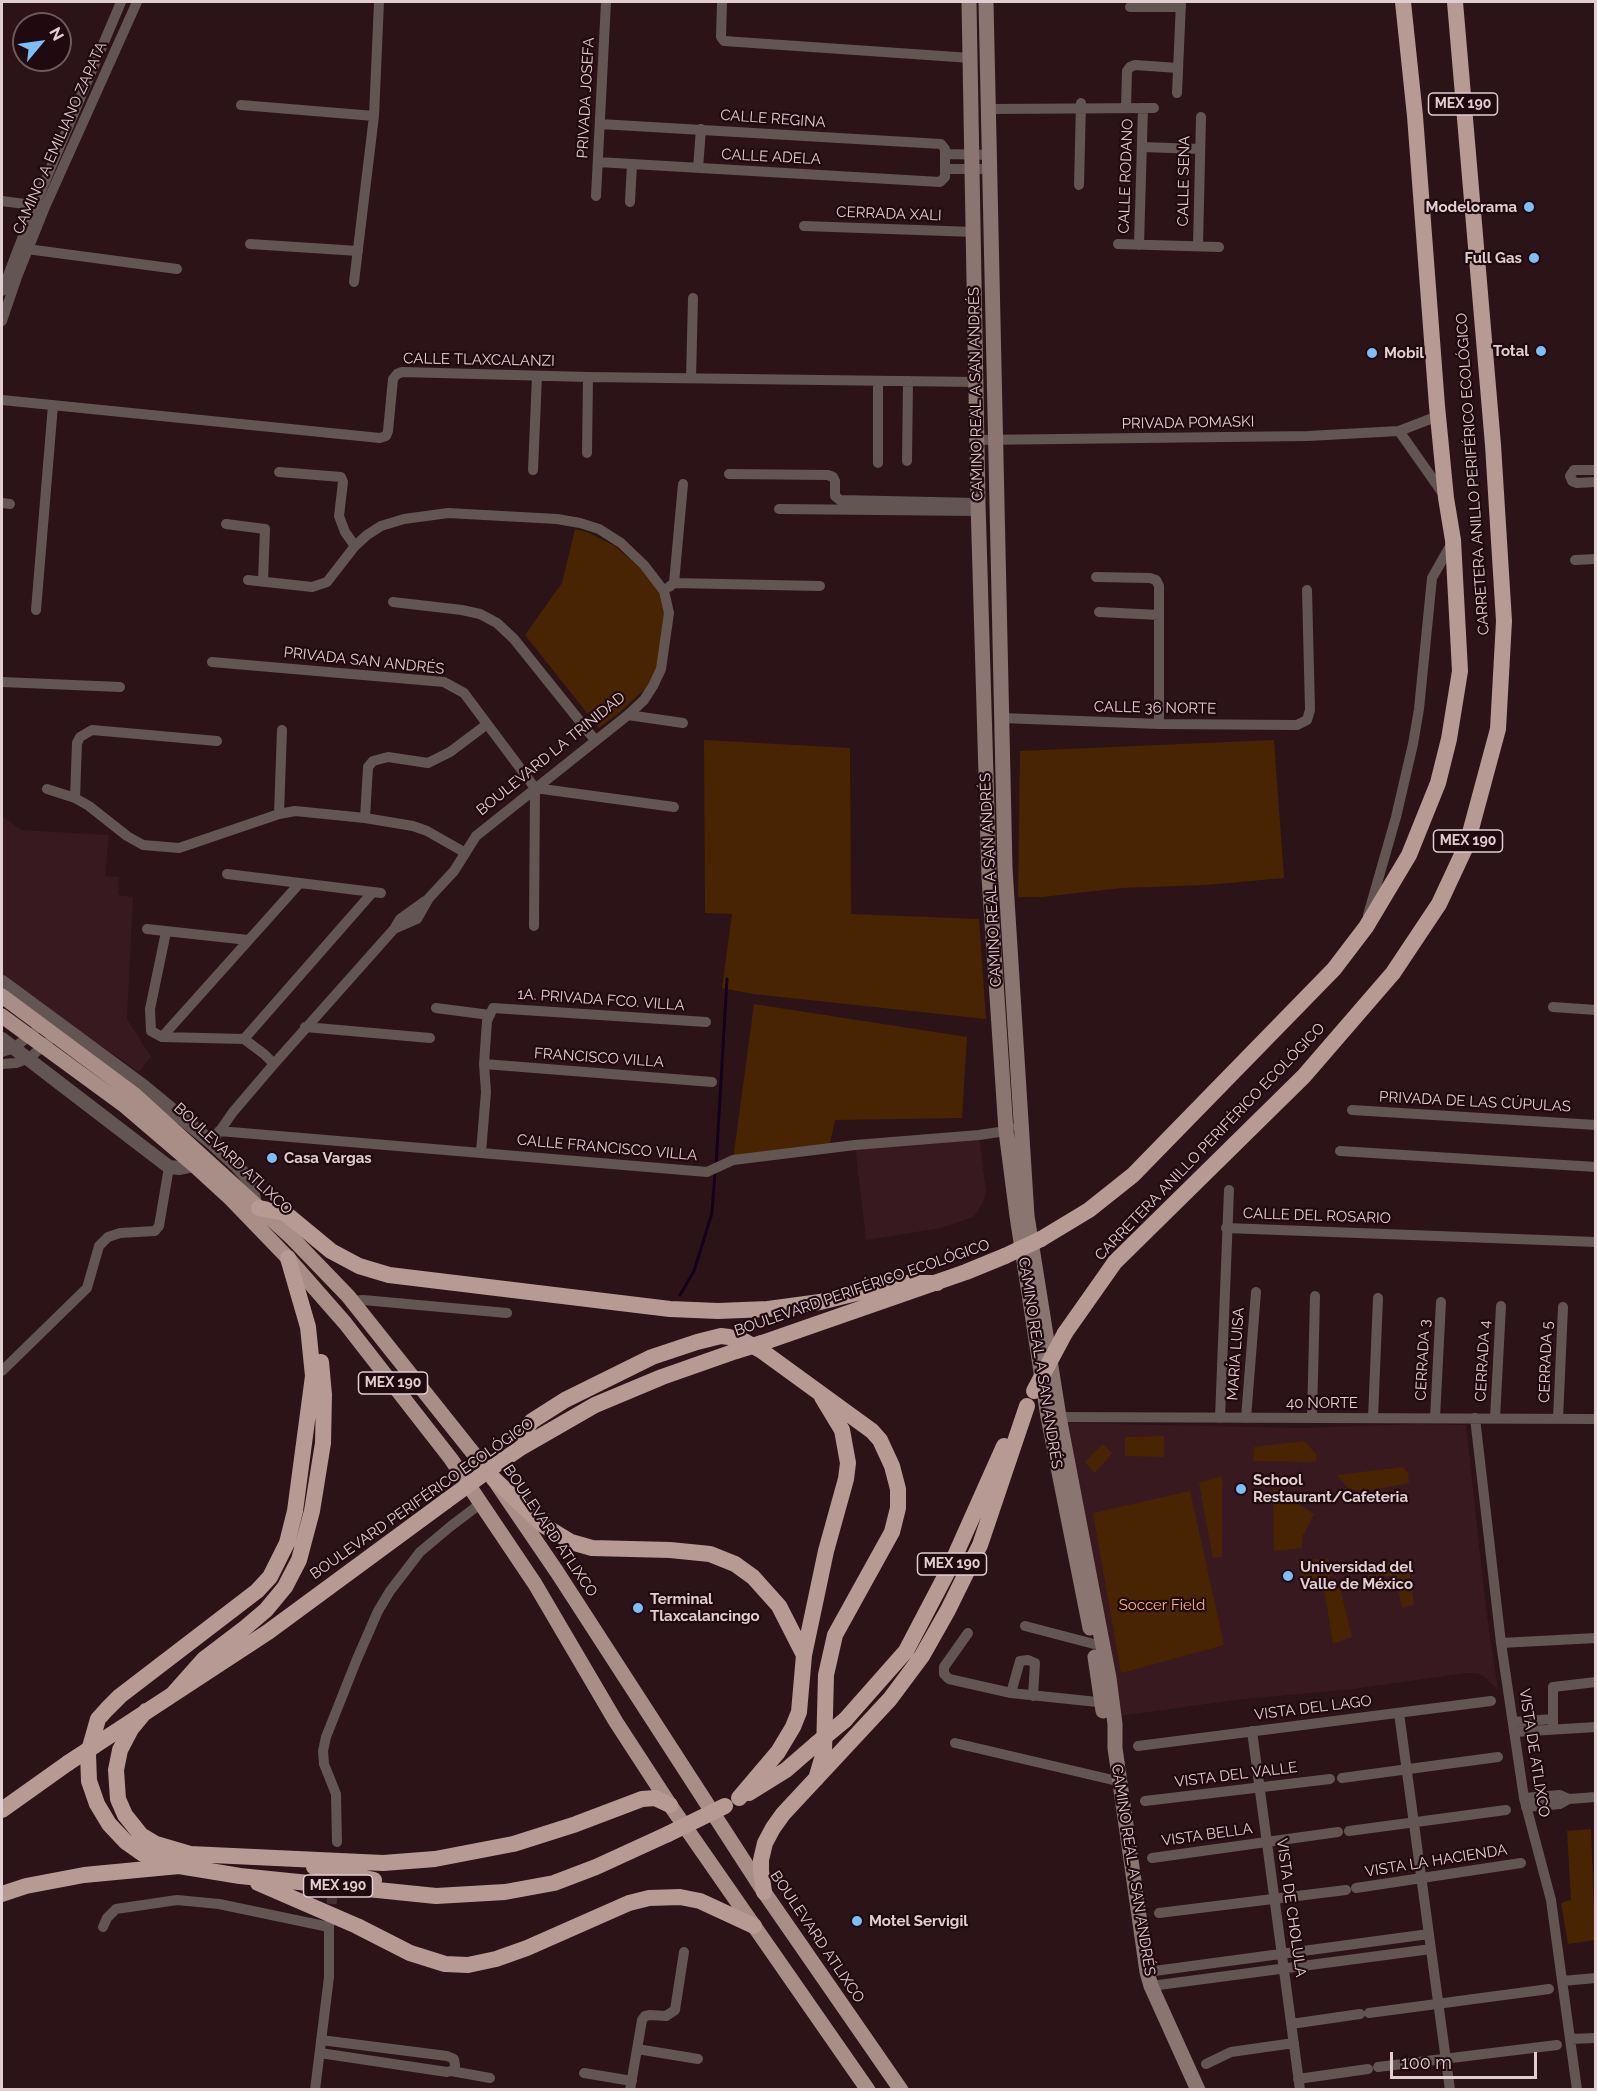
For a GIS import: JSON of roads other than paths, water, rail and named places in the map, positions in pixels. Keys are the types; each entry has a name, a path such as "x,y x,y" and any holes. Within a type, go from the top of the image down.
{"highway":[{"name":"CARRETERA ANILLO PERIFÉRICO ECOLÓGICO","path":"1005,1256 1041,1239 1089,1210 1133,1175 1334,969 1365,927 1409,855 1438,783 1449,739 1460,671 1453,540 1446,498 1438,416 1415,116 1403,2"},
{"name":"CARRETERA ANILLO PERIFÉRICO ECOLÓGICO","path":"1030,1399 1065,1333 1115,1262 1304,1076 1394,973 1439,904 1470,833 1498,729 1504,621 1493,445 1455,2"},
{"path":"257,1206 285,1213 331,1251 359,1266 389,1275 670,1309 718,1311 768,1309 820,1302 897,1283 937,1283"},
{"name":"BOULEVARD PERIFÉRICO ECOLÓGICO","path":"2,1810 68,1763 268,1632 522,1447 595,1405 662,1377 937,1283 1005,1256"},
{"path":"172,1695 204,1659 266,1610 285,1587 303,1548 321,1461 324,1395 321,1356 315,1327 306,1296 290,1261"},
{"path":"179,1866 155,1859 134,1848 109,1824 97,1804 88,1781 88,1754 99,1719 107,1709 257,1591 270,1577 287,1543 295,1511 313,1376 313,1357 308,1327 290,1261"},
{"path":"522,1447 528,1426 532,1421 587,1388 652,1357 710,1338 729,1336 762,1351 858,1419 880,1440 892,1466 898,1489 898,1508 892,1532 846,1613 832,1645 826,1675 824,1752 816,1779"},
{"path":"732,1802 778,1752 793,1727 801,1701 804,1655 826,1551 849,1463 842,1430 821,1394"},
{"path":"764,1892 761,1860 769,1835 783,1814 890,1700 936,1634 980,1545 1030,1399"},
{"name":"MEX 190","path":"2,1894 26,1886 84,1875 179,1866 240,1876 436,1896 505,1892 554,1883 596,1868 668,1834 732,1802 786,1770 845,1720 906,1651 950,1567 1000,1454 1030,1399"},
{"path":"493,1478 543,1525 571,1542 592,1548 698,1552 735,1564 753,1577 779,1606 804,1655"},
{"path":"146,1711 125,1739 116,1770 118,1799 124,1815 135,1829 156,1844 183,1853 383,1863 435,1859 513,1844 646,1798 661,1799 670,1805"},
{"path":"276,1858 436,1896"},
{"path":"240,1876 357,1926 410,1953 445,1964 480,1964 505,1957 629,1903 649,1898 669,1896 690,1899 724,1911 754,1926"}],"main road":[{"name":"CAMINO REAL A SAN ANDRÉS","path":"969,2 978,507 989,877 1006,1131 1017,1216 1080,1584 1107,1703"},
{"name":"CAMINO REAL A SAN ANDRÉS","path":"986,2 1005,868 1027,1216 1053,1417 1109,1678 1105,1722 1115,1748 1149,1979 1198,2090"},
{"path":"980,579 999,579"},
{"path":"995,974 1011,970"},
{"name":"BOULEVARD ATLIXCO","path":"2,996 59,1031 135,1095 207,1148 257,1206 292,1238 352,1301 493,1478 557,1572 764,1892 901,2090"},
{"name":"MEX 190","path":"2,1016 125,1106 207,1148"},
{"name":"BOULEVARD ATLIXCO","path":"207,1148 231,1199 345,1323 451,1459 535,1584 616,1722 670,1805 868,2090"},
{"path":"535,1584 557,1572"}],"street":[{"name":"CAMINO A EMILIANO ZAPATA","path":"2,321 63,138 121,2"},
{"name":"CAMINO A EMILIANO ZAPATA","path":"2,291 40,206 75,140 137,2"},
{"path":"354,282 374,116 379,2"},
{"name":"PRIVADA JOSEFA","path":"596,196 606,2"},
{"path":"722,2 721,37 724,41 971,58"},
{"path":"1130,7 1181,4 1177,93"},
{"path":"989,106 1081,106 1096,103 1105,107 1126,108 1127,71 1130,67 1135,65 1178,68"},
{"path":"241,105 374,116"},
{"path":"1079,185 1081,106"},
{"name":"CALLE RODANO","path":"1126,108 1148,108 1142,147 1139,245"},
{"name":"CALLE SENA","path":"1198,246 1201,117"},
{"name":"CALLE REGINA","path":"600,124 940,144 945,150 972,162"},
{"path":"698,168 700,129"},
{"path":"63,138 75,140"},
{"path":"1142,147 1200,148"},
{"path":"944,175 945,150"},
{"name":"CALLE ADELA","path":"598,162 698,168 944,175 972,162"},
{"path":"972,162 990,162"},
{"path":"630,202 632,165"},
{"path":"2,201 40,206"},
{"name":"CERRADA XALI","path":"804,226 974,232"},
{"path":"250,244 357,251"},
{"path":"1118,244 1219,247"},
{"path":"27,249 177,269"},
{"path":"691,378 693,298"},
{"name":"CALLE TLAXCALANZI","path":"2,400 380,438 386,436 388,431 393,379 402,372 976,382"},
{"path":"533,470 537,376"},
{"path":"587,453 588,377"},
{"path":"878,381 879,463"},
{"path":"908,381 908,461"},
{"path":"36,610 53,405"},
{"name":"PRIVADA POMASKI","path":"978,440 1296,436 1399,431 1438,416"},
{"path":"1399,431 1446,498"},
{"path":"1596,470 1574,470 1570,476 1572,481 1577,483 1596,482"},
{"path":"279,472 341,477 343,482 339,516 345,532 355,546"},
{"path":"729,474 828,475 835,481 835,496 840,500 978,507"},
{"path":"674,583 683,484"},
{"path":"779,509 978,507"},
{"name":"BOULEVARD LA TRINIDAD","path":"207,1148 274,1064 404,915 429,898 454,871 476,836 644,700 661,669 669,613 664,591 644,565 621,543 599,530 580,523 557,519 448,513 404,519 381,526 366,535 327,582 312,587 248,580"},
{"path":"226,524 265,529 264,581"},
{"path":"1365,927 1396,817 1413,744 1419,709 1432,578 1453,540"},
{"path":"1575,560 1596,559"},
{"path":"1096,577 1150,578 1156,580 1159,586 1159,724"},
{"path":"664,591 674,583 820,586"},
{"name":"CALLE 36 NORTE","path":"1002,718 1159,724 1297,725 1307,720 1310,710 1307,590"},
{"path":"393,602 462,610 480,614 497,623 514,639 595,740"},
{"path":"1099,612 1159,615"},
{"name":"PRIVADA SAN ANDRÉS","path":"212,662 444,682 464,693 535,788"},
{"path":"2,682 120,687"},
{"path":"628,715 683,723"},
{"path":"365,818 368,767 373,761 388,757 428,763 450,752 486,725"},
{"path":"75,798 77,743 80,737 92,730 217,741"},
{"path":"279,813 282,730"},
{"path":"534,926 535,788 674,807"},
{"path":"47,789 75,798 89,806 127,836 143,845 173,848 191,846 279,813 295,811 365,818 413,826 427,831 464,852"},
{"path":"227,874 376,893 244,1040"},
{"path":"162,1037 299,884"},
{"path":"147,928 248,940"},
{"path":"166,932 150,1009 151,1031 162,1037 244,1040 274,1064"},
{"path":"2,982 46,1022 8,1050"},
{"name":"1A. PRIVADA FCO. VILLA","path":"436,1008 706,1022"},
{"path":"1553,1008 1596,1010"},
{"path":"481,1152 486,1092 484,1064 487,1021 492,1012"},
{"path":"305,1028 430,1038"},
{"path":"2,1064 16,1063 29,1058 59,1031"},
{"path":"2,1039 8,1050 29,1058 169,1167 180,1168 207,1148"},
{"name":"FRANCISCO VILLA","path":"484,1064 712,1082"},
{"name":"PRIVADA DE LAS CÚPULAS","path":"1352,1110 1596,1125"},
{"path":"1006,1131 1021,1119"},
{"name":"CALLE FRANCISCO VILLA","path":"207,1148 481,1152 707,1172 733,1160 744,1158 855,1144 1006,1131"},
{"path":"1340,1151 1596,1167"},
{"path":"2,1371 87,1288 99,1246 108,1237 120,1233 155,1231 159,1226 169,1167"},
{"path":"1226,1228 1229,1190"},
{"name":"CALLE DEL ROSARIO","path":"1220,1418 1226,1228 1596,1242"},
{"name":"MARÍA LUISA","path":"1246,1418 1256,1292"},
{"path":"1312,1418 1315,1296"},
{"path":"1373,1418 1378,1298"},
{"path":"352,1301 363,1300 507,1313"},
{"name":"CERRADA 3","path":"1435,1418 1441,1302"},
{"name":"CERRADA 4","path":"1495,1419 1501,1306"},
{"name":"CERRADA 5","path":"1558,1419 1563,1307"},
{"name":"40 NORTE","path":"1053,1417 1596,1419"},
{"name":"VISTA DE ATLIXCO","path":"1475,1418 1501,1642 1525,1802 1551,1900 1577,2090"},
{"path":"337,1842 336,1794 324,1764 323,1750 357,1659 378,1611 390,1591 420,1552 480,1504"},
{"path":"1025,1626 1094,1644"},
{"path":"968,1633 944,1667 944,1674 949,1678 1011,1693 1107,1703"},
{"path":"1501,1642 1596,1638"},
{"path":"1011,1693 1020,1661 1028,1660 1035,1663 1033,1696"},
{"path":"1553,1724 1553,1687 1596,1682"},
{"name":"VISTA DEL LAGO","path":"1138,1746 1491,1701"},
{"path":"1399,1713 1450,2090"},
{"path":"1514,1727 1553,1724 1596,1727"},
{"name":"VISTA DE CHOLULA","path":"1252,1731 1299,2084"},
{"path":"955,1743 1113,1780 1120,1784"},
{"path":"1342,1778 1498,1757"},
{"name":"VISTA DEL VALLE","path":"1145,1801 1330,1779"},
{"path":"1525,1802 1560,1804 1569,1799 1596,1797"},
{"name":"VISTA BELLA","path":"1152,1858 1506,1810"},
{"name":"VISTA LA HACIENDA","path":"1159,1913 1351,1889 1521,1863"},
{"path":"103,1927 106,1918 116,1909 177,1900 219,1904 330,1924 329,1977 315,2090"},
{"path":"1149,1979 1282,1954 1429,1934"},
{"path":"1149,1979 1284,1968 1431,1949"},
{"path":"584,2073 631,2085 642,2020 645,2016 666,2016 675,2010 684,1952"},
{"path":"1562,1980 1596,1978"},
{"path":"1291,2024 1549,1989"},
{"path":"1570,2039 1596,2038"},
{"path":"321,2040 447,2056 454,2059 455,2065 451,2072"},
{"path":"1206,2064 1231,2052 1294,2043"},
{"path":"1299,2084 1373,2068 1557,2045"},
{"path":"637,2049 698,2059"},
{"path":"320,2053 490,2078"}],"waterway":[{"path":"716,1166 727,979"},
{"path":"680,1295 694,1271 712,1213 715,1172"}],"tunnel":[{"path":"330,1919 334,1881"}],"place":[{"name":"Modelorama","path":"1529,207"},
{"name":"Full Gas","path":"1534,258"},
{"name":"Total","path":"1541,351"},
{"name":"Mobil","path":"1372,353"},
{"name":"Casa Vargas","path":"272,1158"},
{"name":"School Restaurant/Cafeteria","path":"1241,1489"},
{"name":"Universidad del Valle de México","path":"1288,1576"},
{"name":"Terminal Tlaxcalancingo","path":"638,1608"},
{"name":"Motel Servigil","path":"857,1921"}],"park label":[{"name":"Soccer Field","path":"1162,1605"}]}
